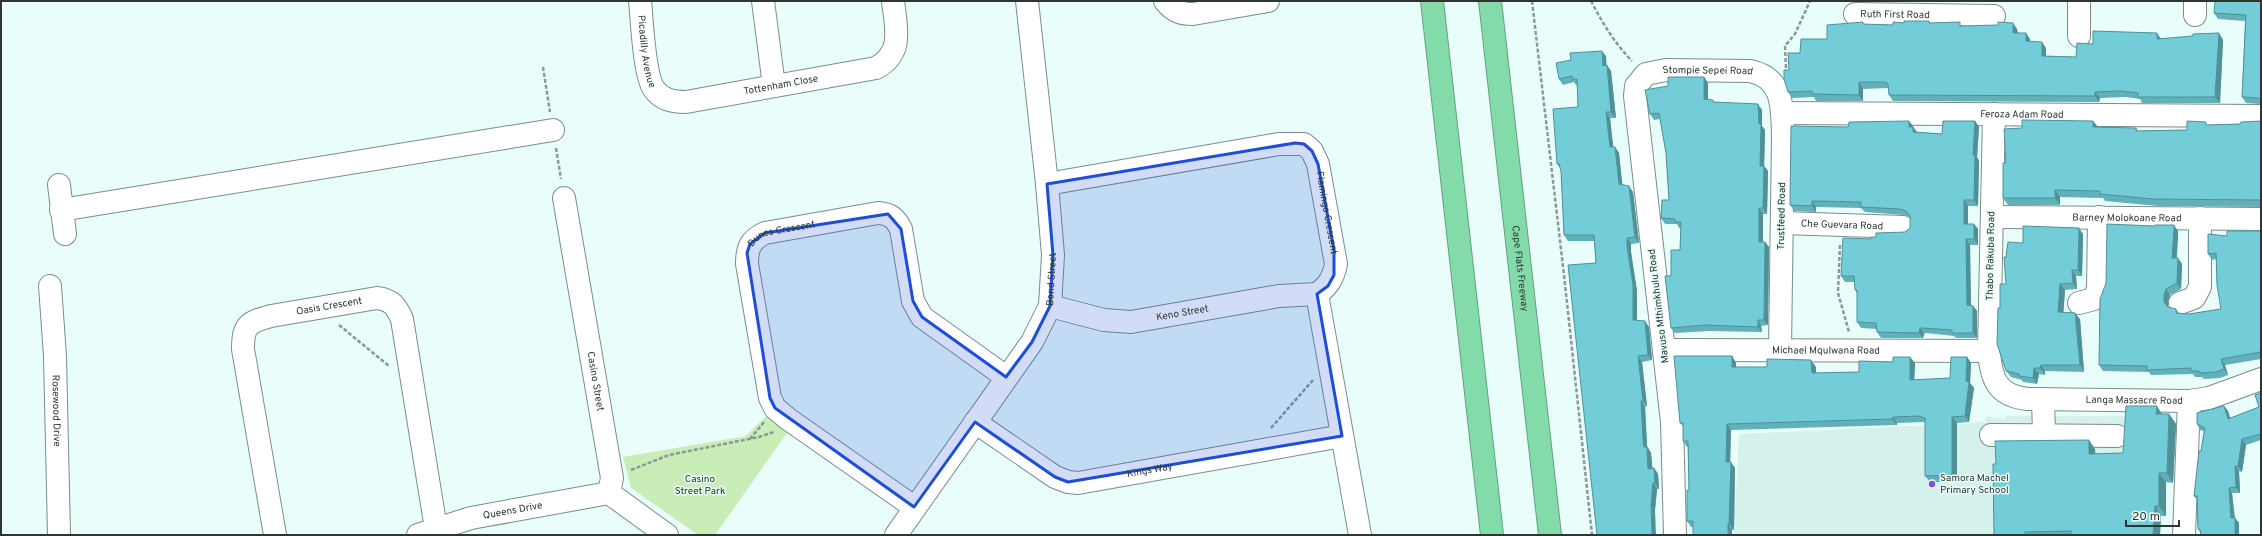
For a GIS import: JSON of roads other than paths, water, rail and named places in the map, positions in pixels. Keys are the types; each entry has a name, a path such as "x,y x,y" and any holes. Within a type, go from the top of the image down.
{"highway":[{"path":"1432,1 1492,535"},
{"name":"Cape Flats Freeway","path":"1490,1 1550,535"}],"street":[{"name":"Picadilly Avenue","path":"640,1 648,74 653,88 662,97"},
{"path":"763,1 774,86"},
{"name":"Tottenham Close","path":"662,97 672,102 686,102 876,68 887,62 894,53 896,41 893,1"},
{"name":"Bond Street","path":"896,535 914,507 1032,342 1050,306 1053,255 1047,184 1027,1"},
{"path":"1165,1 1177,12 1193,14 1268,1"},
{"path":"2079,1 2079,36"},
{"name":"Ruth First Road","path":"1854,14 1936,8 1994,16"},
{"name":"Stompie Sepei Road","path":"1643,76 1666,70 1750,71 1780,78"},
{"name":"Mavuso Mthimkhulu Road","path":"1643,76 1635,96 1664,350 1674,453 1675,535"},
{"name":"Trustfeed Road","path":"1780,78 1782,113 1780,349"},
{"name":"Feroza Adam Road","path":"1782,113 2261,116"},
{"name":"Thabo Rakuba Road","path":"1994,114 1989,350 1993,377 2005,393"},
{"path":"62,210 553,130"},
{"name":"Flamingo Crescent","path":"1047,184 1279,144 1304,144 1312,151 1318,164 1336,264 1334,275 1328,286 1317,294"},
{"path":"58,185 65,234"},
{"name":"Casino Street","path":"564,198 610,486"},
{"name":"Dunes Crescent","path":"914,507 788,420 775,408 770,398 747,264 750,244 756,238 765,233 878,213 888,214 895,218 901,228 913,301 922,317 1006,378"},
{"name":"Barney Molokoane Road","path":"1992,217 2261,219"},
{"path":"2079,303 2094,299 2098,289 2099,217"},
{"path":"2180,304 2194,298 2200,287 2200,218"},
{"name":"Che Guevara Road","path":"1782,223 1903,227"},
{"name":"Rosewood Drive","path":"50,286 55,356 60,535"},
{"path":"1317,294 1360,535"},
{"name":"Keno Street","path":"1050,306 1104,320 1131,322 1279,296 1317,294"},
{"name":"Oasis Crescent","path":"275,535 243,349 243,335 247,326 255,320 377,298 389,300 397,308 402,319 412,386 430,533"},
{"name":"Michael Mqulwana Road","path":"1664,350 1989,350"},
{"name":"Langa Massacre Road","path":"2005,393 2017,398 2189,402 2210,398 2261,379"},
{"path":"2043,399 2044,435"},
{"path":"2184,535 2189,402"},
{"name":"Kings Way","path":"975,422 1055,477 1068,482 1078,483 1342,436"},
{"path":"1991,435 2117,436"},
{"path":"610,486 667,535"},
{"name":"Queens Drive","path":"430,533 471,518 610,486"}],"place":[{"name":"Samora Machel Primary School","path":"1932,484"}],"park label":[{"name":"Casino Street Park","path":"700,484"}]}
